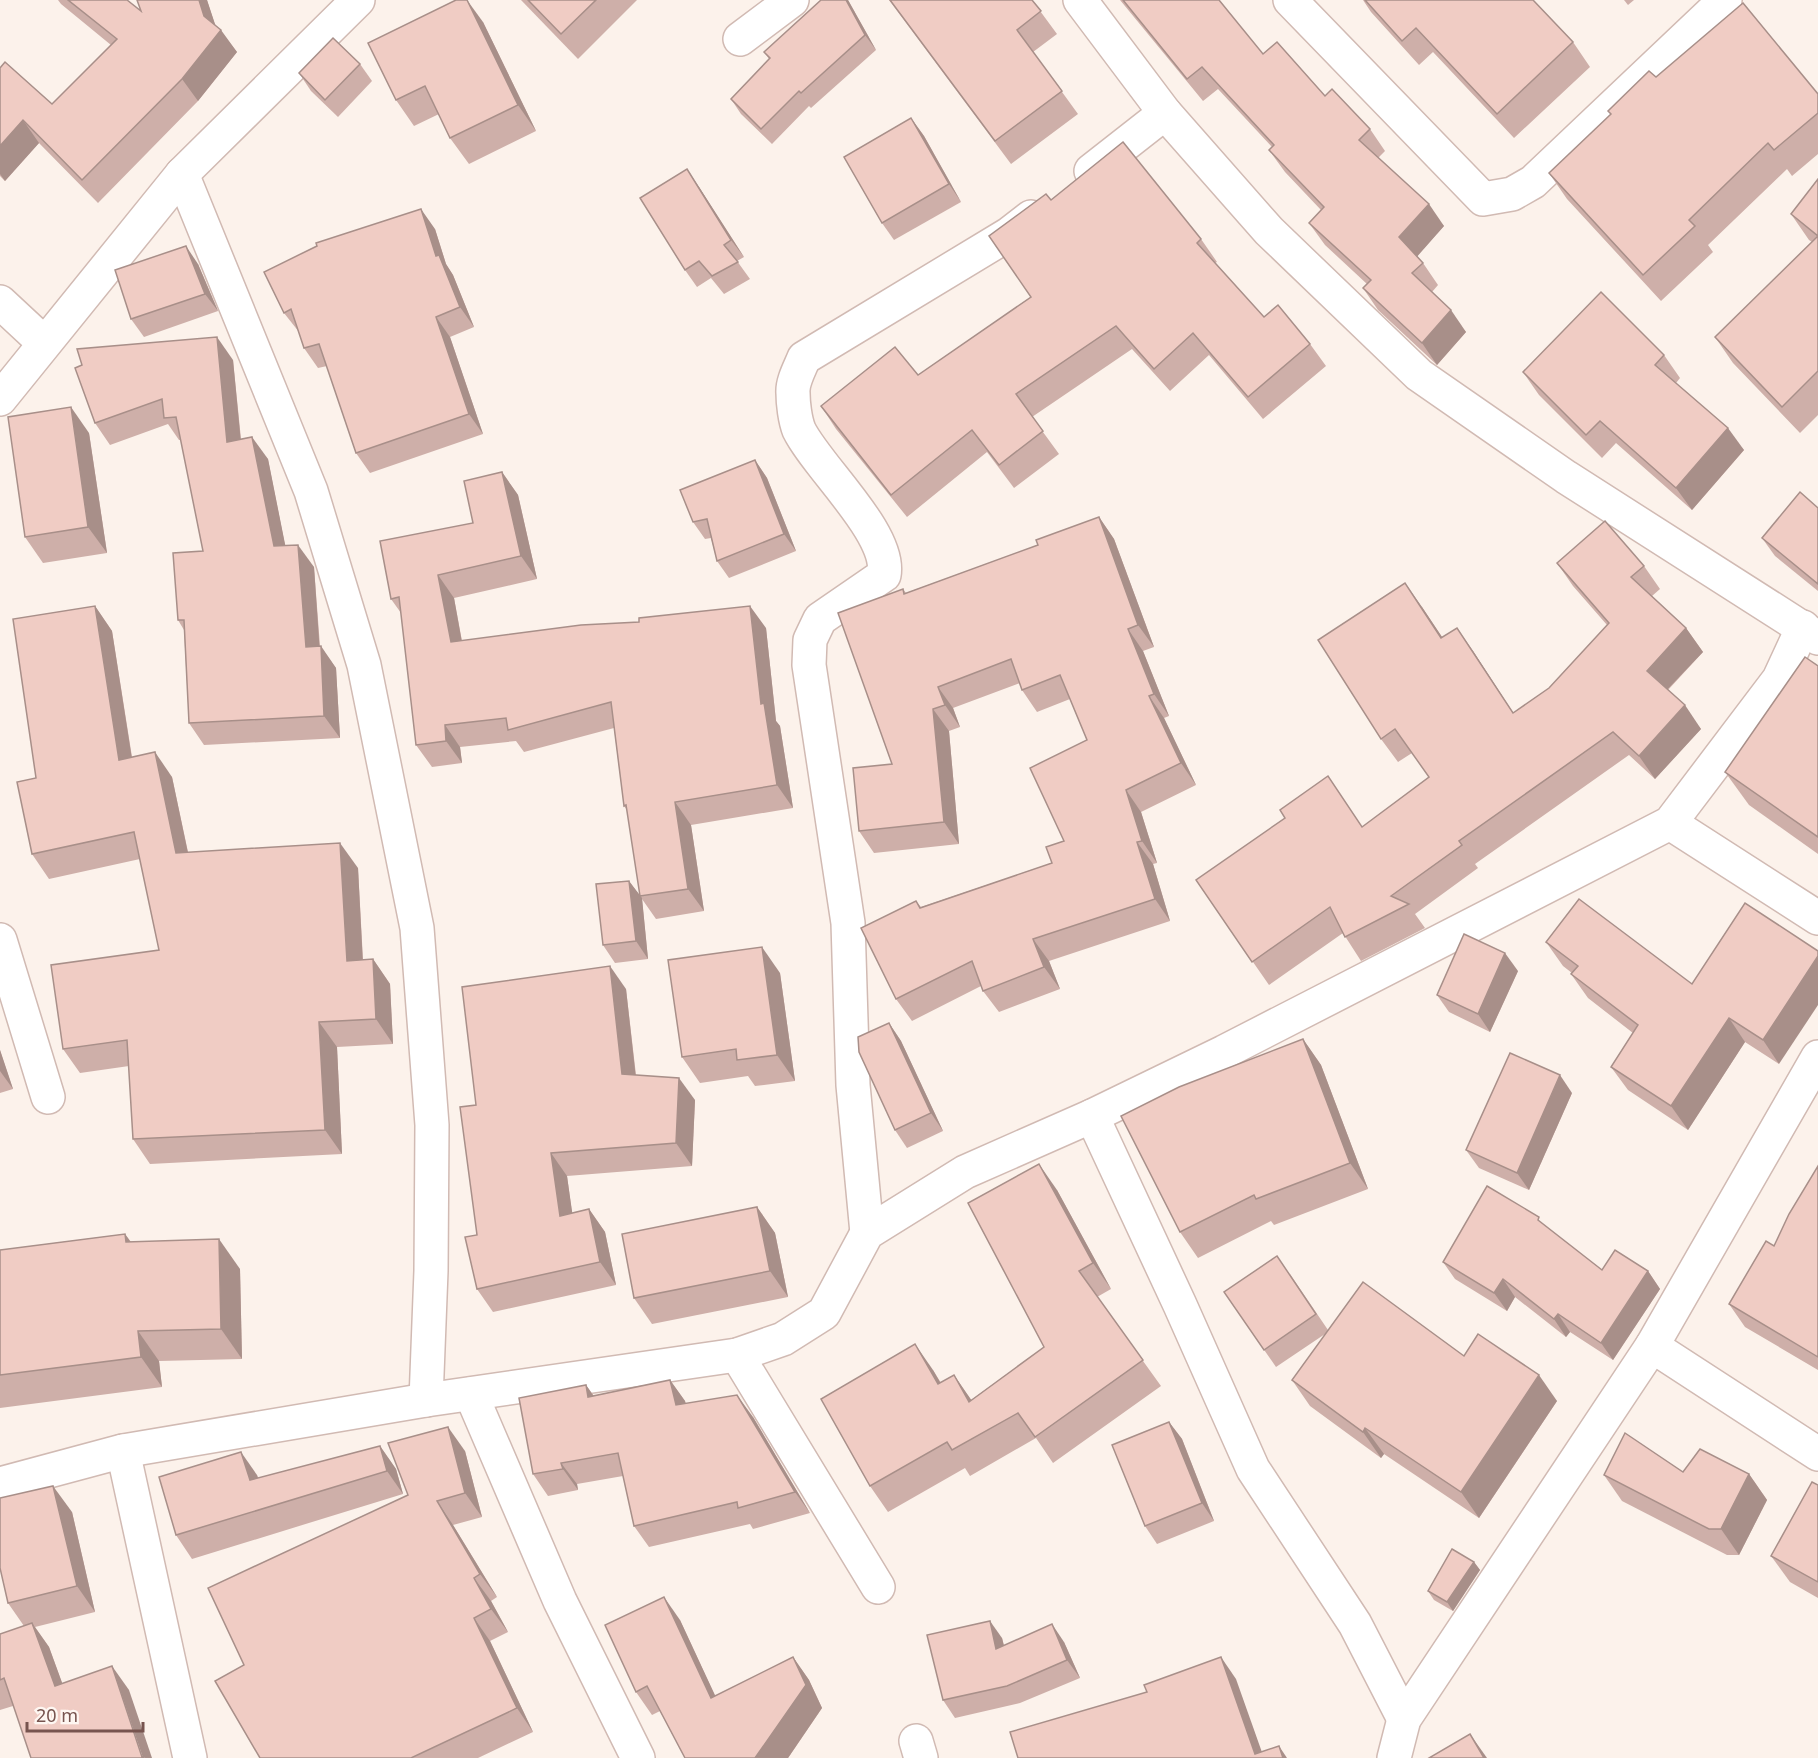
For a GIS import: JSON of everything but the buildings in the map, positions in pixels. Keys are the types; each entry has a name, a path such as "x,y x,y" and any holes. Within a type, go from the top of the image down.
{"street":[{"path":"0,399 182,174 358,0"},
{"path":"740,39 792,0"},
{"path":"0,1484 123,1451 426,1400 737,1355 783,1339 824,1313 867,1233 965,1172 1092,1116 1484,921 1670,823 1779,679 1810,632 1566,477 1419,375 1269,231 1165,113 1080,0"},
{"path":"1290,0 1483,199 1512,194 1533,182 1725,0"},
{"path":"867,1233 853,1085 849,923 809,665 810,640 820,619 884,575 885,566 884,556 872,531 799,429 792,391 804,358 1009,234 1165,113"},
{"path":"182,174 311,491 364,664 417,928 432,1125 426,1400"},
{"path":"0,302 44,342"},
{"path":"1670,823 1818,918"},
{"path":"0,940 48,1097"},
{"path":"1394,1758 1404,1719 1652,1346 1818,1057"},
{"path":"1092,1116 1253,1469 1355,1624 1404,1719"},
{"path":"1652,1346 1818,1454"},
{"path":"737,1355 878,1587"},
{"path":"471,1394 560,1601 638,1758"},
{"path":"123,1451 190,1758"}]}
